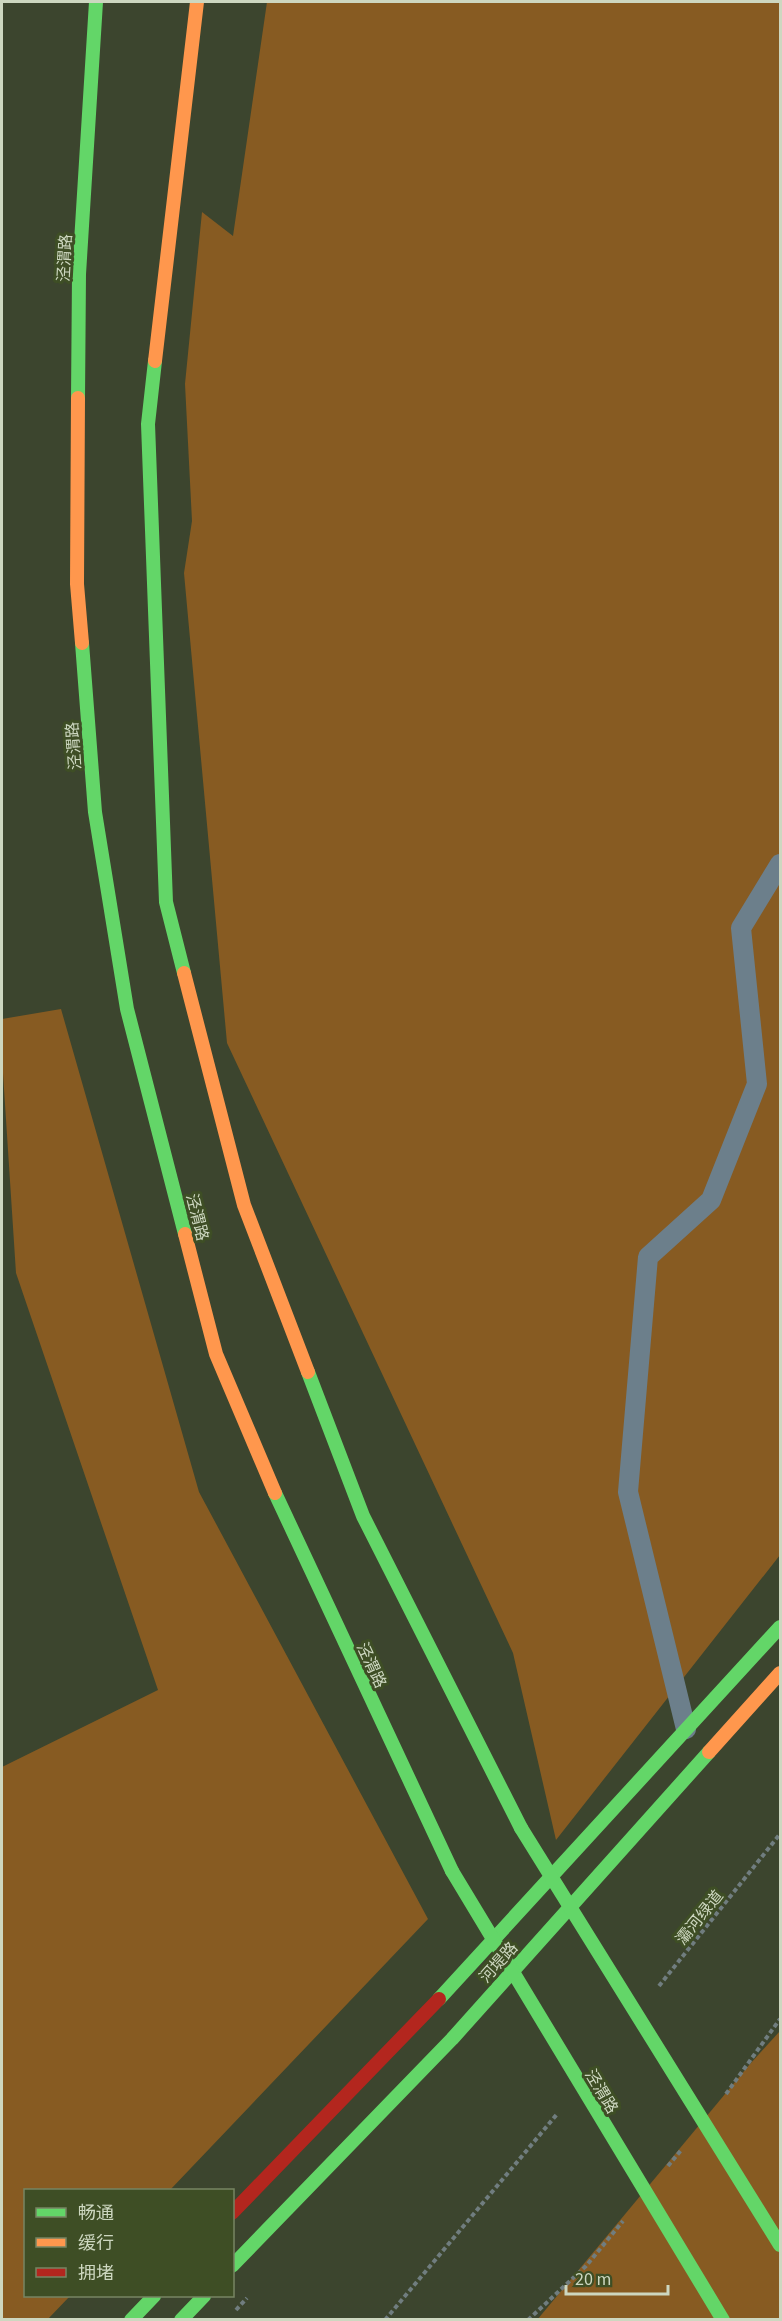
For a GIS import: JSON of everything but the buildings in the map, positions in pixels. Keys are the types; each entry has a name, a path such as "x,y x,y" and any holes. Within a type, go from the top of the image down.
{"main road":[{"name":"泾渭路","path":"96,2 79,274 77,584 95,812 127,1009 216,1354 295,1541 452,1871 580,2088 723,2319"},
{"path":"197,2 148,424 165,902 244,1205 363,1516 521,1828 780,2245"},
{"name":"河堤路","path":"234,2212 433,2006 780,1628"},
{"name":"河堤路","path":"234,2264 452,2038 780,1673"},
{"path":"131,2319 152,2297"},
{"path":"181,2319 202,2297"}],"lane":[{"path":"686,1730 628,1492 648,1257 711,1200 757,1084 741,928 780,864"}],"path":[{"name":"灞河绿道","path":"637,2014 780,1834"},
{"path":"385,2319 580,2088"}],"shaded area":[{"path":"267,2 780,2 780,1555 556,1840 513,1653 227,1043 184,573 192,521 185,384 202,212 233,236"},
{"path":"61,1009 199,1492 428,1919 171,2189 24,2189 24,2297 69,2297 48,2319 2,2320 2,1767 158,1690 16,1273 2,1058 2,1019"},
{"path":"780,2031 780,2319 537,2320 750,2064"}],"traffic: fast":[{"path":"78,398 79,274 96,2"},
{"path":"155,361 148,424 166,902 184,973"},
{"path":"82,643 95,812 127,1009 185,1234"},
{"path":"308,1372 363,1516 521,1828"},
{"path":"275,1493 452,1871"},
{"path":"439,1999 780,1627"},
{"path":"234,2264 452,2039 709,1752"},
{"path":"521,1828 780,2245"},
{"path":"452,1871 723,2320"},
{"path":"131,2320 153,2297"},
{"path":"181,2320 203,2297"}],"traffic: slow":[{"path":"155,361 197,2"},
{"path":"78,398 77,584 82,643"},
{"path":"184,973 244,1205 308,1372"},
{"path":"185,1234 216,1354 275,1493"},
{"path":"709,1752 780,1673"}],"traffic: jam":[{"path":"234,2211 439,1999"}]}
